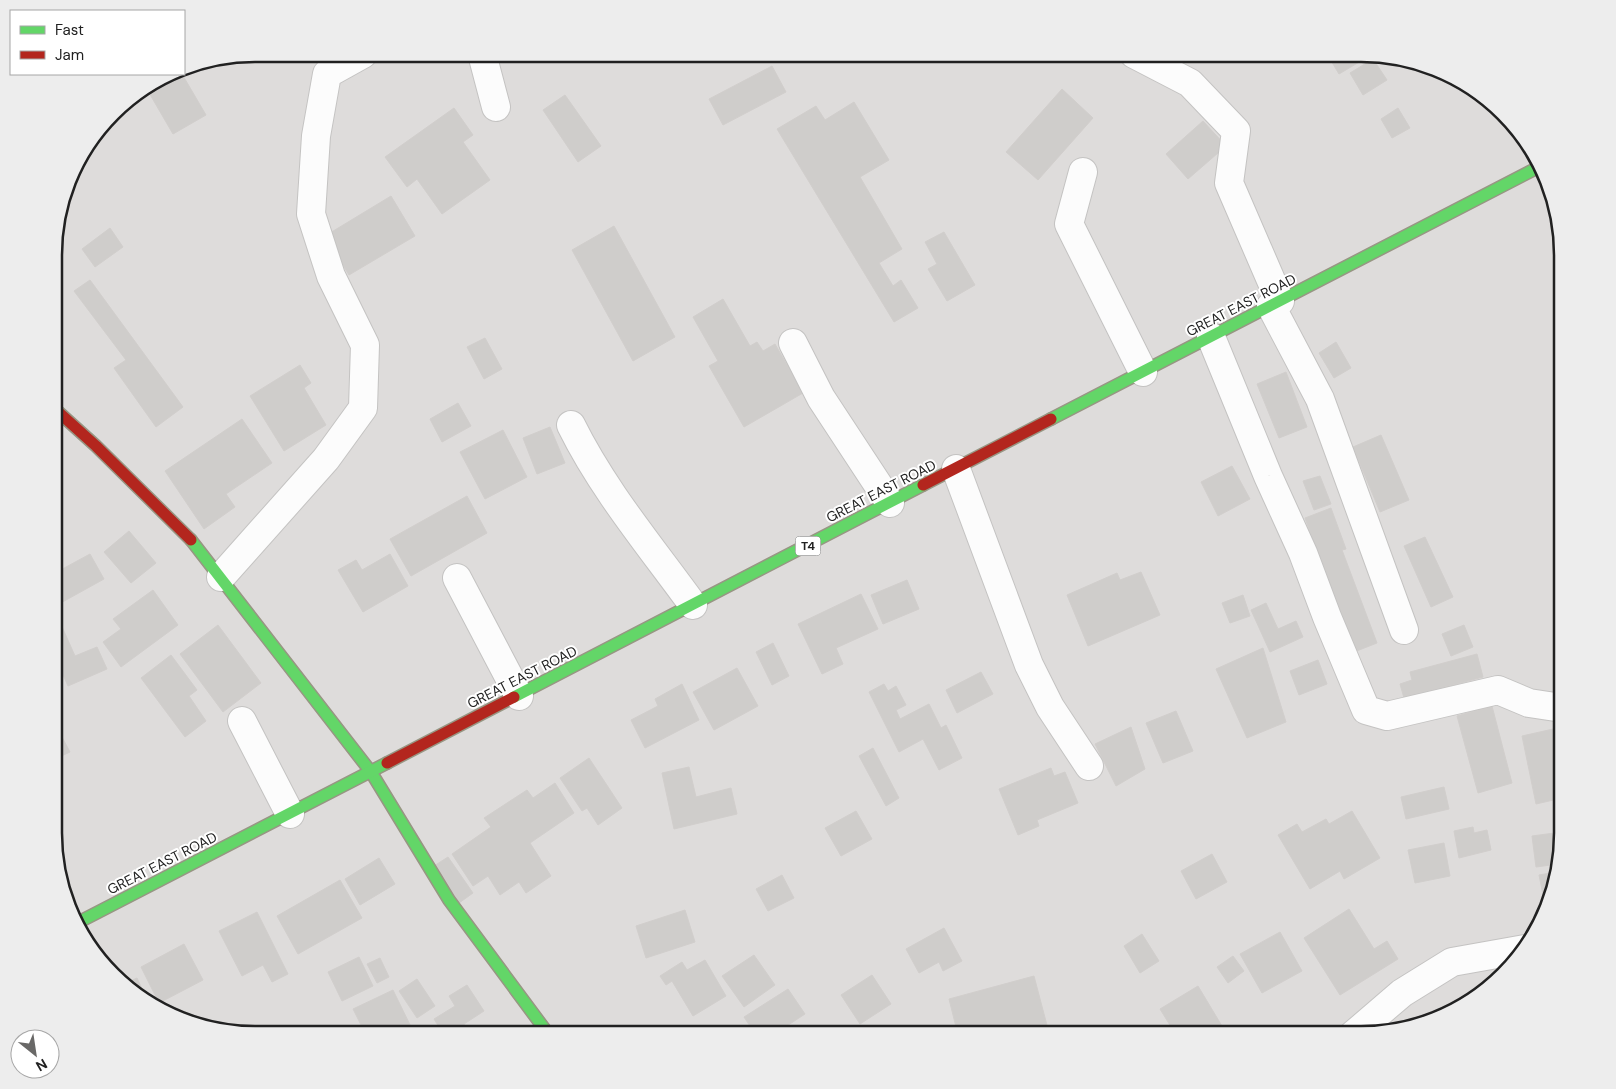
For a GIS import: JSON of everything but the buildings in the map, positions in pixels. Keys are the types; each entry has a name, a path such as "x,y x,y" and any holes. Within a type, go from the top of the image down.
{"main road":[{"name":"GREAT EAST ROAD","path":"83,920 1534,170"},
{"path":"62,415 198,547 371,772 449,900 542,1026"}],"street":[{"path":"221,577 326,458 363,408 365,345 331,276 311,214 316,136 327,74 349,62"},
{"path":"484,62 496,108"},
{"path":"1149,62 1190,83 1236,130 1229,183 1276,303 1320,399 1404,630"},
{"path":"1082,172 1070,224 1143,372"},
{"path":"1211,337 1268,476 1303,553 1366,710 1387,716 1498,690 1529,703 1554,707"},
{"path":"793,343 821,398 890,503"},
{"path":"570,425 594,466 693,605"},
{"path":"956,469 1029,665 1050,707 1089,766"},
{"path":"457,578 519,696"},
{"path":"242,721 290,814"},
{"path":"1364,1026 1402,993 1452,962 1510,956"}],"shaded area":[{"path":"255,62 1361,62 1411,69 1446,82 1468,95 1488,110 1506,128 1534,170 1547,205 1554,255 1554,834 1547,884 1534,919 1521,941 1506,961 1488,979 1457,1001 1411,1020 1373,1026 243,1026 218,1023 193,1016 170,1007 148,994 128,979 110,961 88,930 73,896 64,859 62,834 62,255 64,230 69,205 82,170 102,138 128,110 170,82 205,69"}],"traffic: fast":[{"path":"1051,419 1534,170"},
{"path":"514,697 923,485"},
{"path":"191,540 371,772 449,900 542,1026"},
{"path":"83,920 387,763"}],"traffic: jam":[{"path":"62,415 96,446 191,540"},
{"path":"923,485 1051,419"},
{"path":"387,763 514,697"}]}
